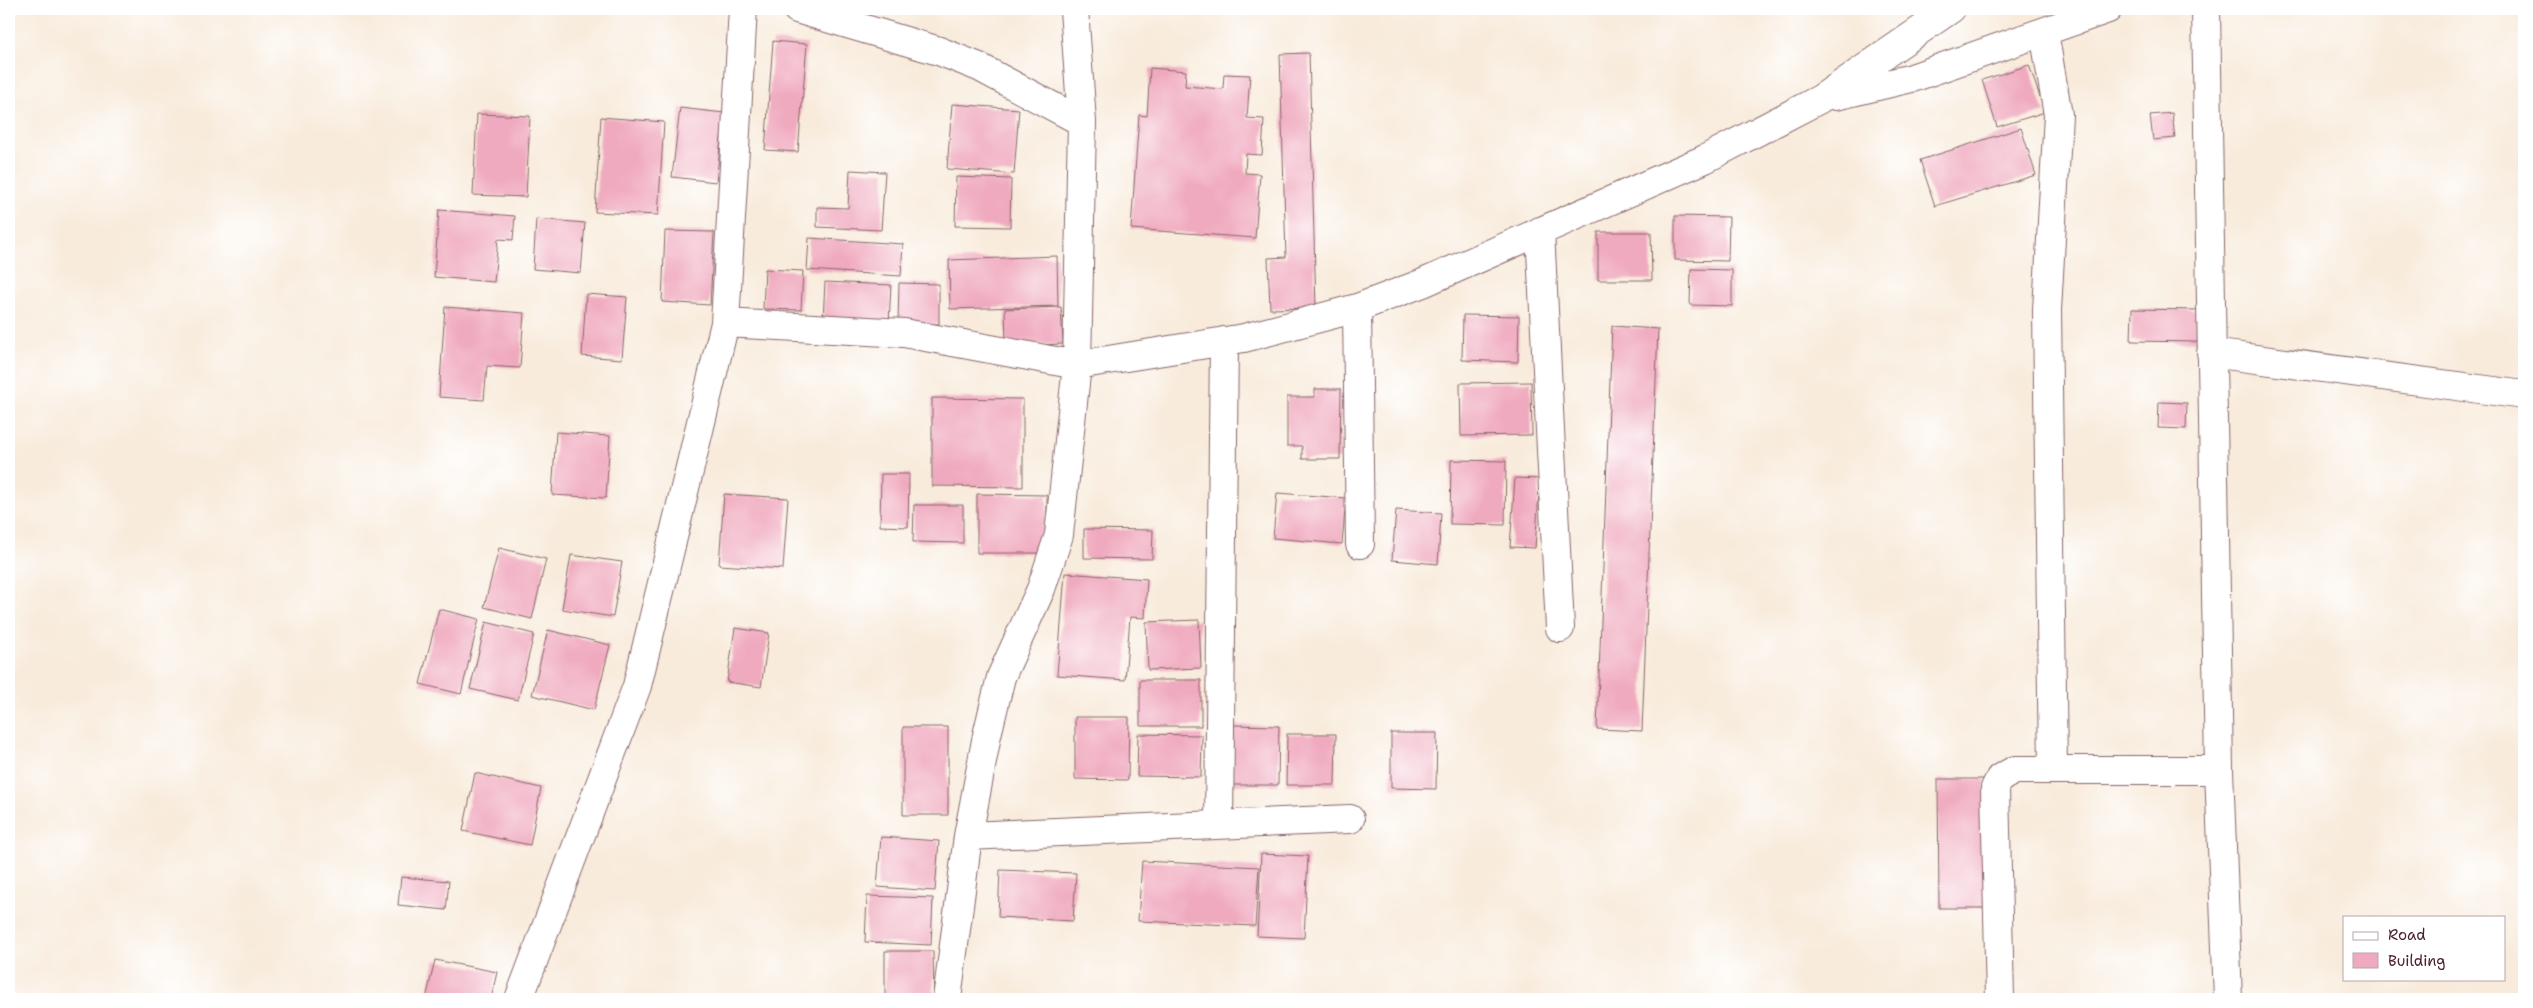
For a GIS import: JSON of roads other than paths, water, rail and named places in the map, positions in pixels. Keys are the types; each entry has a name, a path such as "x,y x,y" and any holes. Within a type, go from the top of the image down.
{"street":[{"path":"519,999 637,686 725,323 744,9"},
{"path":"797,9 939,51 979,67 1082,122"},
{"path":"947,999 968,836 986,735 1001,677 1041,589 1059,535 1077,365 1082,122 1074,9"},
{"path":"725,323 904,333 1077,365 1224,341 1357,308 1423,283 1705,159 1820,99 1951,9"},
{"path":"1820,99 1912,78 2108,9"},
{"path":"2206,9 2219,770 2228,999"},
{"path":"2044,32 2058,115 2047,310 2053,770"},
{"path":"1540,231 1560,628"},
{"path":"1357,308 1360,544"},
{"path":"1219,824 1224,341"},
{"path":"2211,353 2524,395"},
{"path":"2000,999 1995,788 2000,778 2015,770 2219,770"},
{"path":"968,836 1350,819"}]}
